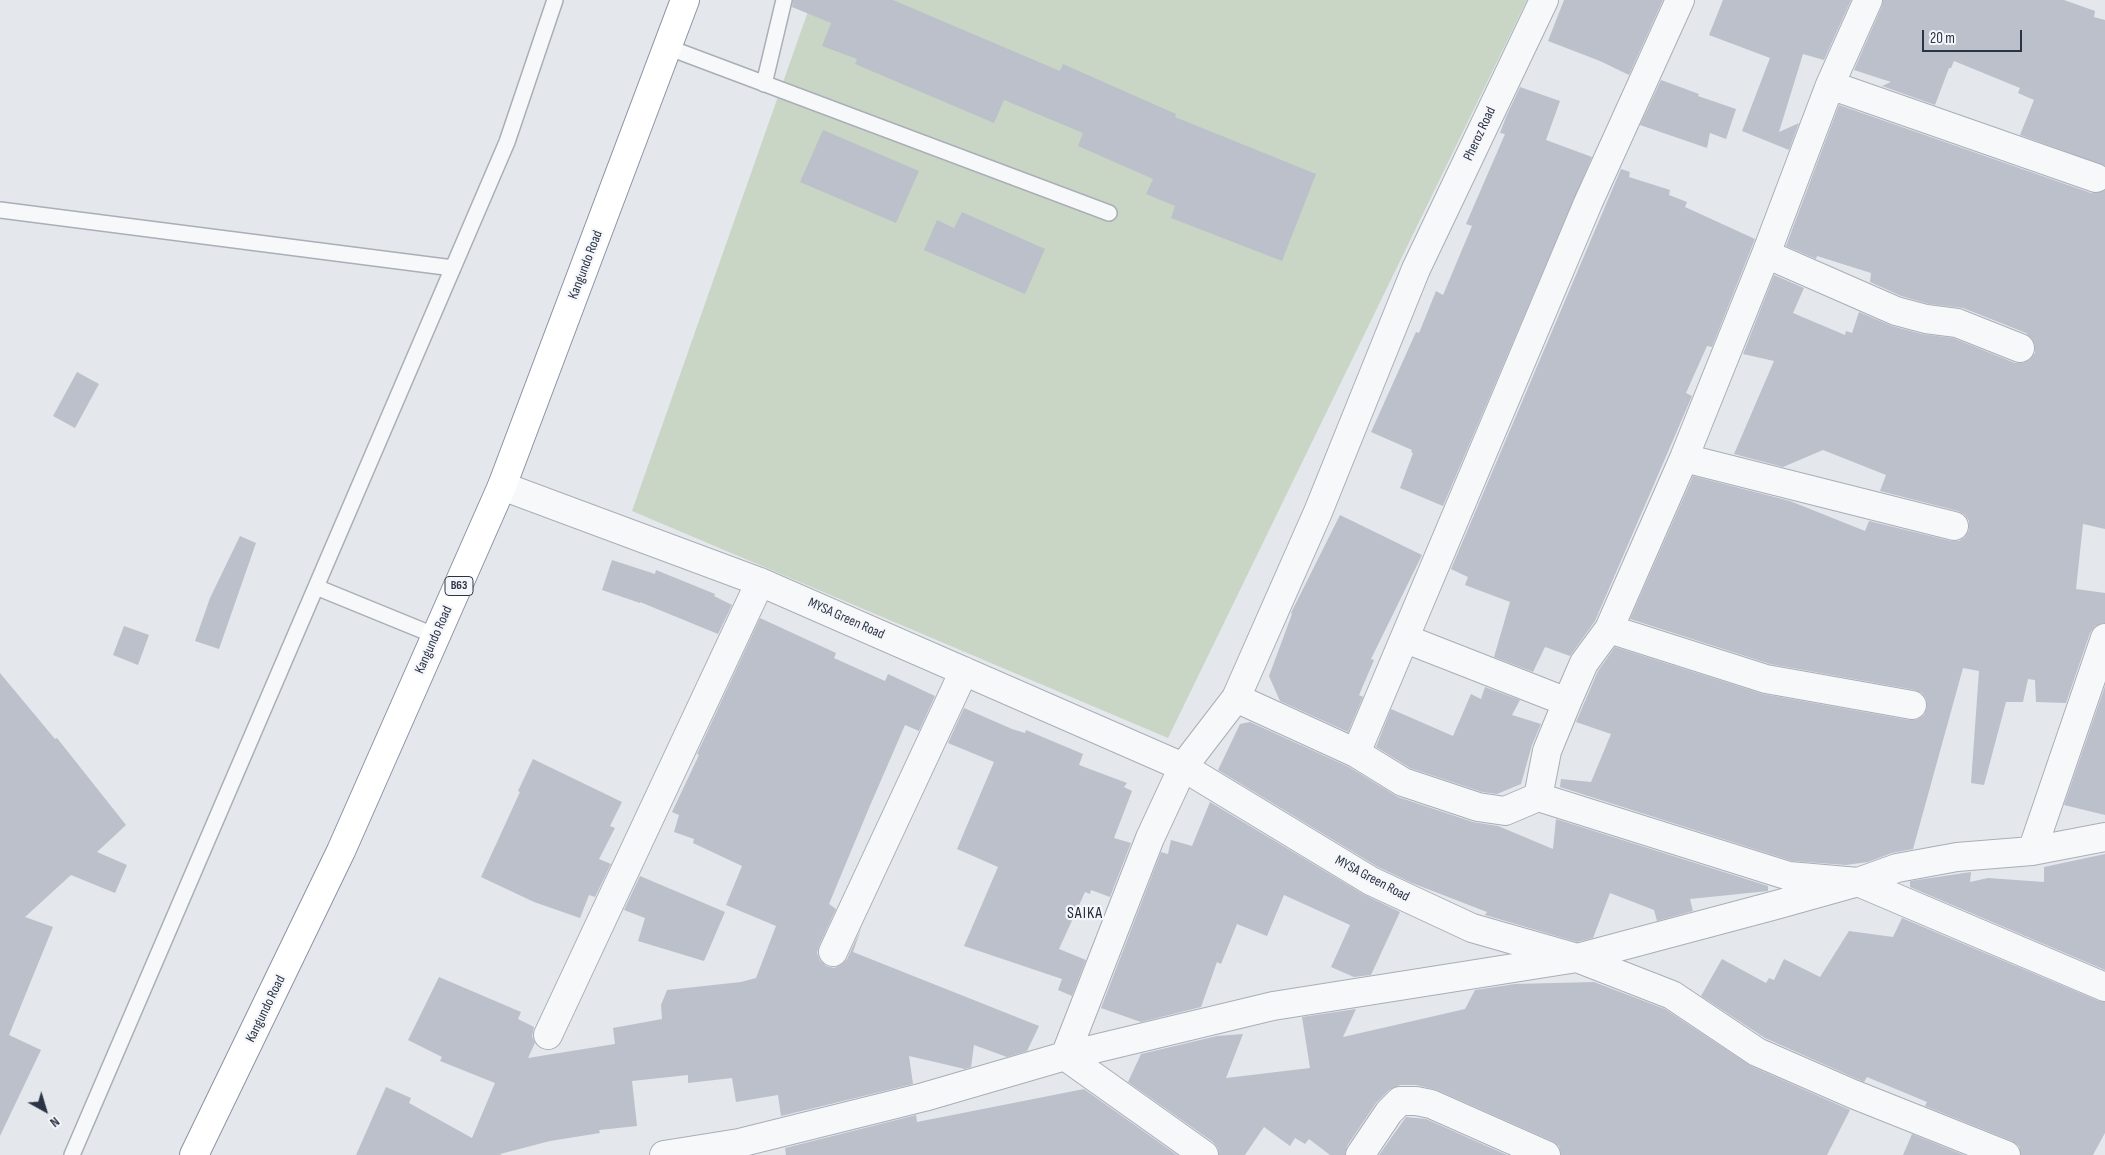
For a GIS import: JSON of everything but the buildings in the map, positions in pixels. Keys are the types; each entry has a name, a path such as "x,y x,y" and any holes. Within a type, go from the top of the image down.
{"highway":[{"name":"Kangundo Road","path":"194,1155 341,851 502,486 685,0"}],"street":[{"name":"Pheroz Road","path":"1183,768 1236,698 1318,512 1416,269 1544,0"},
{"path":"1356,753 1406,639 1588,203 1680,0"},
{"path":"1538,797 1547,751 1566,702 1584,663 1610,629 1684,458 1766,254 1830,85 1868,0"},
{"path":"1830,85 2096,178"},
{"path":"1766,254 1896,310 1926,319 1957,323 2020,348"},
{"path":"1684,458 1954,526"},
{"name":"MYSA Green Road","path":"502,486 760,582 1183,768 1371,881 1472,928 1577,958 1672,995 1757,1052 1853,1094 2006,1155"},
{"path":"548,1035 760,582"},
{"path":"1610,629 1766,679 1912,705"},
{"path":"2032,851 2105,638"},
{"path":"1406,639 1566,702"},
{"path":"833,952 964,671"},
{"path":"1236,698 1356,753 1403,782 1478,807 1505,810 1538,797 1790,876 1858,882 2105,987"},
{"path":"1066,1056 1150,838 1183,768"},
{"path":"664,1155 746,1149 1066,1056 1196,1023 1273,1006 1577,958 1858,882 1897,868 1940,860 2032,851 2105,837"},
{"path":"1066,1056 1204,1155"},
{"path":"1360,1155 1389,1112 1400,1101 1416,1101 1430,1104 1546,1155"}],"lane":[{"path":"72,1155 507,142 555,0"},
{"path":"764,84 784,0"},
{"path":"667,47 1109,213"},
{"path":"0,210 453,268"},
{"path":"316,587 436,636"}],"green space":[{"path":"812,0 1527,0 1168,738 632,511"}],"district":[{"name":"SAIKA","path":"1085,914"}]}
